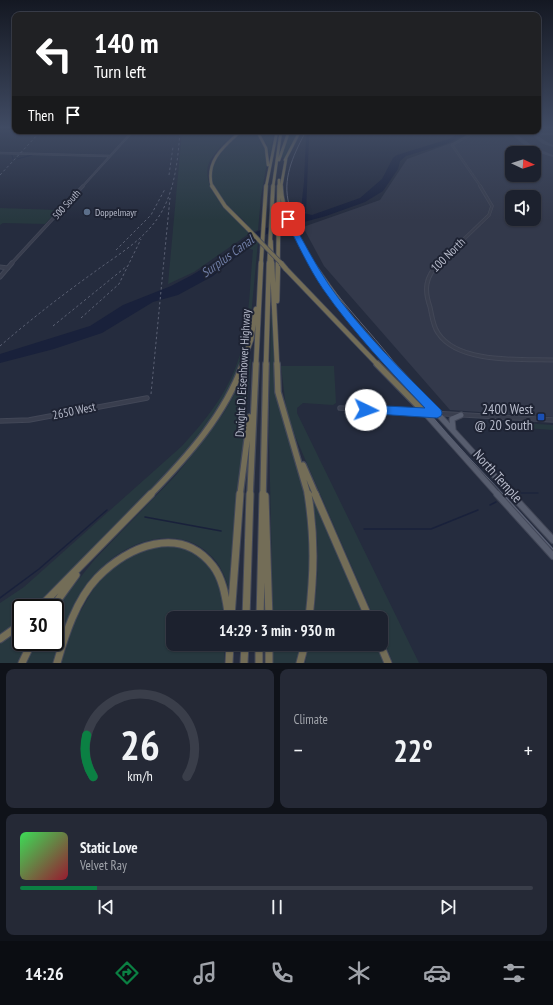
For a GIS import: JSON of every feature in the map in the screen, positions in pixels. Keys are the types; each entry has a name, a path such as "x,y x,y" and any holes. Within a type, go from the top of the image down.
{"highway":[{"path":"214,158 209,174 213,189 220,200 425,413"},
{"path":"268,158 268,175"},
{"name":"Dwight D. Eisenhower Highway","path":"246,611 259,285 264,197 272,158"},
{"name":"Dwight D. Eisenhower Highway","path":"260,611 270,225 277,158"},
{"path":"275,169 279,158"},
{"path":"286,159 281,188 283,204 292,228 326,287 354,324 437,413"},
{"path":"276,331 278,190 279,178 286,159"},
{"path":"270,235 272,244 278,392 289,434 303,475 310,504 315,555 310,611"},
{"path":"48,599 187,457 223,405 245,361 251,336 259,285"},
{"path":"231,611 237,521 255,386"},
{"path":"289,434 365,611"},
{"path":"263,458 269,611"},
{"path":"57,663 67,633 77,611 96,580 113,563 126,554 150,544 166,542 194,548 212,564 224,588 229,611"},
{"path":"59,599 95,551"},
{"path":"0,639 12,630"},
{"path":"22,663 28,651"},
{"path":"244,663 245,651"},
{"path":"259,651 259,663"},
{"path":"269,651 269,663"},
{"path":"300,663 303,651"},
{"path":"383,651 388,663"}],"main road":[{"name":"North Temple","path":"425,413 553,556"},
{"name":"North Temple","path":"437,413 553,540"},
{"path":"454,431 451,425 452,419 461,415"}],"street":[{"name":"500 South","path":"0,277 108,158"},
{"name":"100 North","path":"460,158 492,206 489,215 433,269 426,280 424,292 436,330 444,341 466,354 553,360"},
{"path":"0,267 8,268"},
{"name":"2650 West","path":"0,421 29,420 147,398"},
{"path":"340,408 553,420"}],"shaded area":[{"path":"180,158 212,158 207,173 213,192 227,211 250,233 194,272 168,284"},
{"path":"217,158 267,158 258,230 253,232 224,202 214,189 210,174"},
{"path":"410,158 505,158 505,182 541,182 541,158 553,158 553,417 450,410 324,266 303,227 380,200 407,159"},
{"path":"0,208 58,210 45,224 3,223 0,225"},
{"path":"256,240 258,242 249,338 239,371 223,402 204,431 179,461 44,599 12,599 12,626 0,636 0,603 24,587 182,446 202,423 220,398 234,371 243,342 248,308 253,250 248,248"},
{"path":"272,312 278,402 305,487 312,544 307,611 273,611 269,436"},
{"path":"249,359 251,359 231,597 221,568 214,558 195,544 180,539 163,538 147,541 131,547 116,556 103,567 93,579 64,643 63,599 95,559 176,475 223,414 235,393"},
{"path":"281,366 334,366 336,403 333,405 303,403 297,408 297,413 419,663 393,663 388,651 388,611 371,611 295,436 286,408"},
{"path":"522,423 553,425 553,430 525,428"},
{"path":"311,494 314,494 363,611 314,611 318,556 314,509"},
{"path":"167,543 198,553 220,579 225,611 166,611 166,651 225,651 224,663 61,663 75,621 96,584 124,557"},
{"path":"12,634 12,651 24,651 18,663 0,663 0,644"},
{"path":"30,651 61,651 55,663 24,663"},
{"path":"273,651 300,651 297,663 273,663"},
{"path":"308,651 379,651 384,663 305,663"}],"water":[{"path":"305,158 308,158 306,212 302,211 301,209"},
{"name":"Surplus Canal","path":"393,158 404,158 400,161 398,169 383,191 365,202 326,216 275,230 259,238 213,276 178,295 153,302 102,333 54,349 0,363 0,354 90,326 123,305 171,286 222,257 246,238 258,231 303,215 303,213 312,215 360,198 382,179"}],"waterway":[{"path":"17,159 21,158"},
{"path":"521,493 538,493"},
{"path":"490,505 496,502"},
{"path":"0,598 39,569 107,510"},
{"path":"364,529 431,529 478,510"},
{"path":"145,517 221,531"}],"tram line":[{"path":"293,158 287,182 288,200 294,223 316,265 344,303 406,378 430,414 504,495"},
{"path":"503,494 553,549"}],"railway":[{"path":"0,175 16,158"},
{"path":"169,175 171,158"},
{"path":"0,346 57,299 130,246 147,231 166,204 173,184 177,158"},
{"path":"116,250 151,215 165,189"},
{"path":"151,394 170,198"},
{"path":"81,318 119,284 141,239"},
{"path":"53,326 127,266"}],"place":[{"name":"Doppelmayr","path":"87,212"},
{"name":"2400 West @ 20 South","path":"541,417"}],"route":[{"path":"288,219 326,287 354,324 397,372 437,413 366,410"}]}
